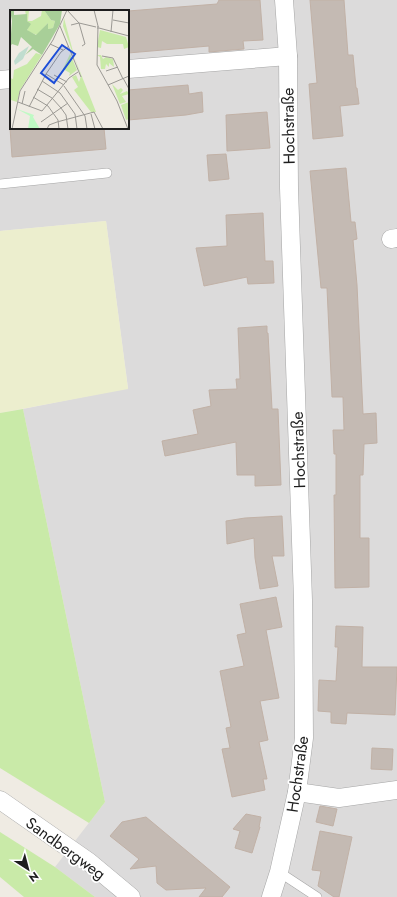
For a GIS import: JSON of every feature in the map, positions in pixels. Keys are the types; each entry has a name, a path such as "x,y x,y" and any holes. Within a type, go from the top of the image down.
{"street":[{"name":"Hochstraße","path":"271,897 279,872 296,792 304,738 303,608 289,188 288,56 284,0"},
{"path":"129,69 288,56"},
{"path":"0,80 10,79"},
{"path":"296,792 339,798 397,790"},
{"name":"Sandbergweg","path":"0,800 89,862 132,897"}],"lane":[{"path":"0,184 107,173"},
{"path":"279,872 317,897"}],"shaded area":[{"path":"0,0 397,0 397,897 95,897 55,867 105,802 23,409 128,388 106,221 0,231"}],"green space":[{"path":"106,221 128,389 0,413 0,231"},
{"path":"23,409 105,802 89,823 0,768 0,413"},
{"path":"0,832 55,867 95,897 24,897 0,877"}],"building":[{"path":"219,0 260,0 263,40 243,41 244,49 209,52 209,46 129,53 129,11 217,4"},
{"path":"310,0 344,0 348,55 353,55 359,104 340,106 343,136 313,139 309,84 317,83"},
{"path":"188,85 189,94 202,92 203,112 129,120 129,90"},
{"path":"267,112 270,148 227,151 226,115"},
{"path":"10,129 104,129 106,149 12,157"},
{"path":"226,154 229,179 209,181 207,155"},
{"path":"346,168 351,222 355,222 357,239 353,240 357,285 363,414 376,413 377,443 364,444 363,475 360,475 360,538 369,538 369,587 335,588 334,495 336,495 336,454 334,454 333,430 344,430 343,397 332,397 327,288 321,288 310,171"},
{"path":"263,213 265,261 273,261 274,283 248,284 247,277 204,286 196,248 227,246 226,215"},
{"path":"267,326 272,409 278,409 281,485 255,486 255,475 237,475 236,442 165,456 162,441 198,434 193,410 211,406 209,390 237,389 236,379 240,379 238,328"},
{"path":"282,516 284,556 272,556 278,586 260,589 255,558 254,538 227,544 226,521 245,518"},
{"path":"276,597 282,627 266,630 279,698 260,701 268,740 259,742 267,779 263,779 265,790 232,797 222,749 230,748 226,728 231,727 220,671 244,666 237,635 246,633 240,604"},
{"path":"336,626 363,627 362,667 397,667 395,715 347,713 346,724 331,723 331,712 318,711 319,680 336,681 338,647 335,647"},
{"path":"372,748 393,749 392,770 371,769"},
{"path":"320,806 337,809 333,826 316,822"},
{"path":"246,814 261,817 260,827 252,853 235,848 240,831 233,829"},
{"path":"146,817 230,887 222,897 199,897 206,888 166,890 157,883 156,866 130,869 139,859 110,836 122,822"},
{"path":"320,831 352,837 339,897 334,897 318,886 321,871 312,870"}]}
